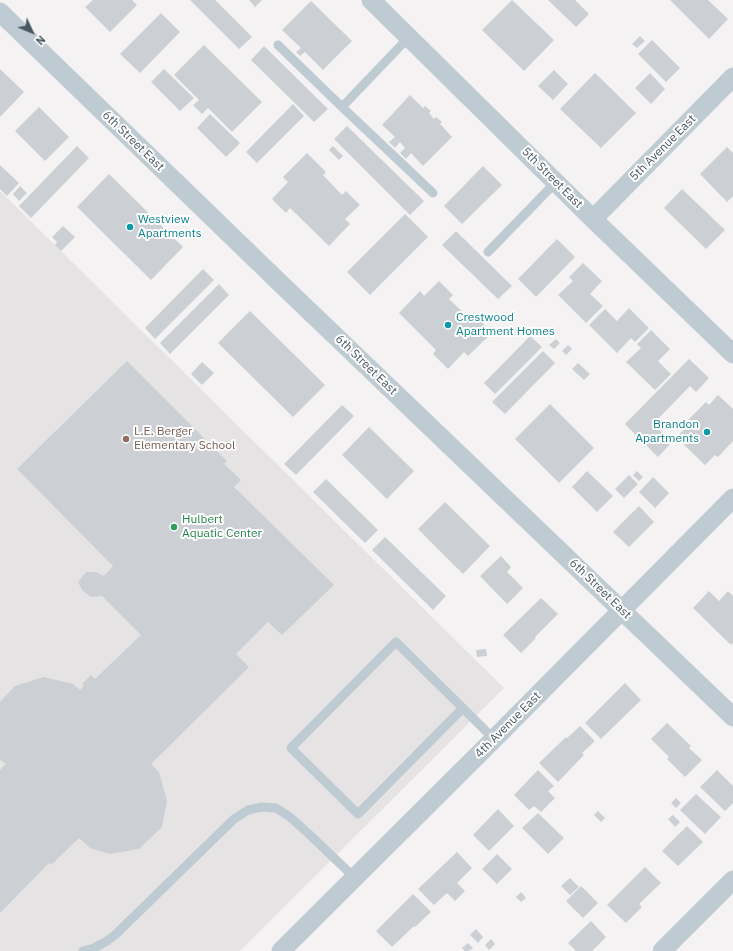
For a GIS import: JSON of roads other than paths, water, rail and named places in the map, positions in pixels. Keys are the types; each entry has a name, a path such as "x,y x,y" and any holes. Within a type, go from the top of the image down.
{"street":[{"name":"5th Street East","path":"371,0 733,354"},
{"name":"6th Street East","path":"0,12 285,289 733,717"},
{"name":"5th Avenue East","path":"593,218 733,77"},
{"name":"4th Avenue East","path":"281,951 733,498"},
{"path":"662,951 733,880"}],"lane":[{"path":"342,107 409,37"},
{"path":"278,45 433,193"},
{"path":"488,252 556,182"},
{"path":"463,708 358,814 291,748 396,642 463,708 494,739"},
{"path":"83,951 94,948 116,934 234,819 248,810 262,807 276,808 290,817 355,878"}],"place":[{"name":"Westview Apartments","path":"130,227"},
{"name":"Crestwood Apartment Homes","path":"448,325"},
{"name":"Brandon Apartments","path":"707,432"},
{"name":"L.E. Berger Elementary School","path":"126,439"},
{"name":"Hulbert Aquatic Center","path":"174,527"}]}
